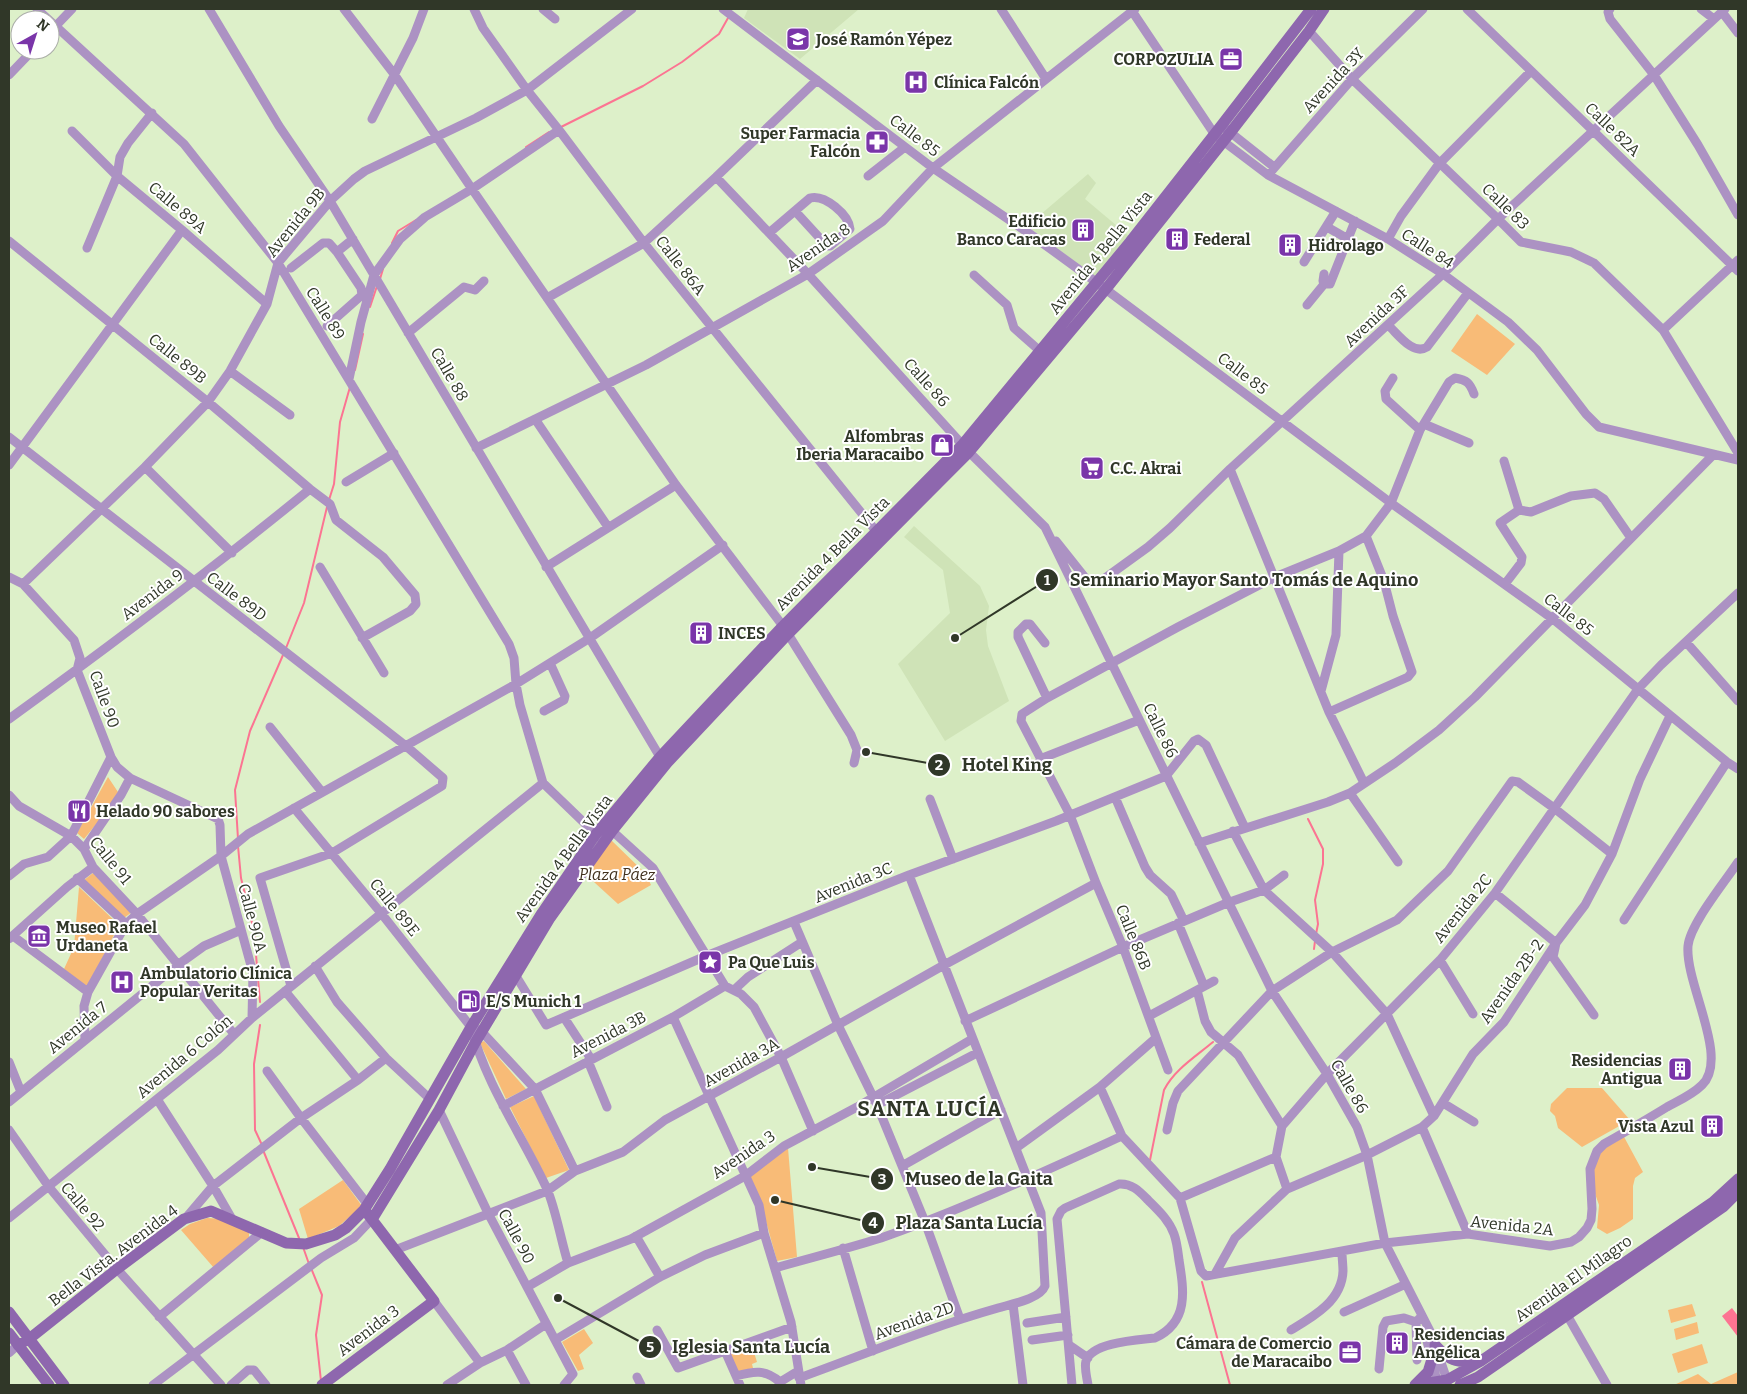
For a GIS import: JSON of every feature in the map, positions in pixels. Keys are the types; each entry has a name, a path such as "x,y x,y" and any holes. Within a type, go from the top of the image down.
{"street":[{"path":"60,22 72,9"},
{"name":"Calle 88","path":"209,9 279,126 330,201 353,239 660,757"},
{"path":"344,9 394,74 438,137 676,485 786,630 851,735 857,750 854,764"},
{"path":"372,118 413,38 424,9"},
{"name":"Calle 86A","path":"474,9 482,28 527,90 644,243 876,531"},
{"path":"543,9 555,19"},
{"name":"Avenida 9B","path":"23,584 145,467 208,402 230,371 267,304 278,264 330,201 365,171 438,137 527,90 632,9"},
{"path":"1001,9 1046,79"},
{"name":"Avenida 4 Bella Vista","path":"1222,134 1310,9"},
{"name":"Avenida 4 Bella Vista","path":"609,828 660,757 966,448 1101,285 1222,134 1309,31 1324,9"},
{"name":"Avenida 3Y","path":"1268,175 1352,80 1423,9"},
{"name":"Calle 82A","path":"1467,9 1593,131 1736,265"},
{"path":"1610,9 1608,12 1610,20 1654,75 1698,145 1738,215"},
{"path":"1702,9 1714,19"},
{"name":"Avenida 8","path":"476,448 607,384 712,329 808,274 888,218 933,168 1134,10"},
{"name":"Calle 84","path":"1134,10 1222,134 1268,175 1388,240 1443,274 1508,322 1533,345 1586,414 1599,427 1738,460"},
{"path":"1723,10 1738,33"},
{"name":"Avenida 3F","path":"1045,527 1087,580 1098,583 1159,538 1230,469 1443,274 1498,219 1723,10"},
{"name":"Calle 85","path":"727,11 933,168 1101,285 1391,503 1553,619 1670,716 1738,769"},
{"name":"Calle 83","path":"1309,31 1352,80 1521,242 1571,252 1594,263 1664,330 1738,451"},
{"name":"Calle 89","path":"60,35 152,113 184,144 278,264 509,644 514,658 520,705 543,783"},
{"path":"9,75 23,60"},
{"path":"1388,240 1401,216 1439,164 1531,71"},
{"path":"547,298 644,243 817,80"},
{"path":"87,248 117,176 120,157 128,143 152,113"},
{"name":"Calle 89A","path":"72,130 117,176 267,304"},
{"path":"349,379 361,322 374,274 400,239 425,217 472,189 559,130"},
{"name":"Calle 84","path":"1222,134 1274,167"},
{"path":"868,176 905,147"},
{"name":"Calle 86","path":"716,177 808,274 966,448 1045,527 1227,903 1272,991 1327,1074 1357,1127 1366,1155 1385,1243 1432,1333 1442,1383"},
{"path":"769,233 810,198 818,197 832,203 849,223 850,229 830,246 827,246 795,211"},
{"path":"1304,262 1336,211"},
{"path":"1307,305 1324,279 1328,284 1332,282 1355,222"},
{"path":"1327,227 1348,239"},
{"path":"9,464 182,230"},
{"path":"337,252 353,239"},
{"name":"Calle 89B","path":"9,241 208,402 310,489 326,500 333,510 336,520 383,557 415,595 417,599 416,604 410,611 362,638"},
{"path":"291,268 323,243 329,243 361,288 362,293 359,298 327,326"},
{"path":"1664,330 1736,265"},
{"path":"974,275 1007,305 1014,328 1040,351"},
{"path":"408,333 464,287 475,290 484,281"},
{"name":"Avenida 4 Bella Vista","path":"368,1211 471,1027 542,913 600,838 876,531 966,448 1040,351 1101,285"},
{"path":"1388,325 1412,347 1418,350 1423,349 1427,347 1468,293"},
{"path":"230,371 290,415"},
{"path":"1393,378 1385,391 1386,399 1422,427 1469,443"},
{"path":"1045,643 1030,624 1026,624 1018,632 1018,637 1047,698 1275,577 1339,551 1366,536 1391,503 1422,427 1449,382 1455,378 1465,380 1471,384 1474,394"},
{"path":"535,419 608,528"},
{"name":"Calle 89D","path":"9,437 442,776 444,781 442,786 332,853"},
{"path":"346,482 394,453"},
{"path":"1199,843 1328,802 1350,793 1395,763 1438,730 1475,697 1713,455"},
{"path":"1504,461 1519,510"},
{"path":"145,467 232,553"},
{"path":"1230,469 1321,692 1364,783"},
{"path":"546,567 676,485"},
{"name":"Avenida 9","path":"9,719 232,553 310,489"},
{"path":"1505,584 1521,563 1522,558 1500,523 1519,510 1531,512 1571,496 1595,493 1604,499 1631,538"},
{"path":"1330,712 1408,677 1412,672 1393,616 1384,581 1366,536"},
{"path":"85,1040 84,1006 88,992 126,924 137,914 248,834 516,684 590,638 722,545"},
{"path":"1321,692 1336,635 1339,551"},
{"path":"320,567 384,673"},
{"name":"Calle 90","path":"9,577 23,584 74,640 80,658 77,670 111,757 117,766 130,778 142,784"},
{"name":"Avenida 2C","path":"1276,1157 1282,1126 1327,1074 1440,960 1495,893 1638,689 1738,593"},
{"path":"1686,642 1738,700"},
{"path":"544,711 564,700 566,696 550,663"},
{"name":"Calle 86B","path":"1047,698 1024,712 1021,717 1040,759 1070,815 1149,1016 1168,1070"},
{"name":"Avenida 2B-2","path":"1219,1274 1235,1238 1287,1189 1366,1155 1422,1127 1434,1116 1473,1054 1504,1022 1556,943 1585,905 1612,854 1640,779 1670,716"},
{"path":"1040,759 1139,720"},
{"path":"270,727 322,792"},
{"path":"1166,776 1194,741 1198,739 1202,741 1206,744 1245,828"},
{"path":"9,876 24,864 48,857 71,836 111,757"},
{"path":"1624,920 1727,762"},
{"name":"Avenida 3C","path":"516,976 546,1026 706,956 1166,776"},
{"path":"84,849 121,795 130,778"},
{"path":"1168,1130 1173,1104 1178,1091 1272,991 1332,952 1397,920 1448,871 1512,781 1518,782 1554,808 1612,854"},
{"path":"543,783 600,838"},
{"name":"Avenida 6 Colón","path":"9,1218 218,1050 252,1018 315,966 543,783"},
{"name":"Calle 90A","path":"142,784 218,820 241,930 253,973 252,1018"},
{"path":"1350,793 1398,862"},
{"name":"Calle 91","path":"9,795 20,806 71,836 84,849 93,867 137,914 234,1034"},
{"path":"1115,797 1145,868 1171,894 1201,988 1205,1021 1211,1032 1238,1055 1282,1126"},
{"path":"930,799 953,859"},
{"name":"Calle 89E","path":"294,808 381,913 471,1027"},
{"path":"609,828 653,868 725,986 748,999 754,1007 781,1057 814,1131"},
{"path":"1233,831 1264,890 1332,952 1387,1014 1434,1116"},
{"name":"Avenida 4 Bella Vista","path":"306,1244 335,1235 368,1211 439,1110 482,1032 600,838"},
{"path":"332,853 260,878 288,989 358,1080"},
{"name":"Avenida 2A","path":"1219,1274 1385,1243 1468,1234 1550,1246 1562,1245 1579,1237 1591,1220 1590,1169 1597,1151 1604,1144 1689,1095 1702,1085 1712,1067 1710,1044 1692,978 1688,945 1700,919 1738,862"},
{"path":"88,992 11,937 77,878 93,867"},
{"path":"909,875 977,1052 1029,1178"},
{"path":"965,1021 1122,947 1227,903 1264,890 1284,875"},
{"path":"77,878 126,924"},
{"name":"Avenida 3A","path":"395,1250 547,1191 575,1171 623,1152 665,1120 781,1057 944,964 1096,883"},
{"path":"1495,893 1556,943 1555,960 1594,1015"},
{"path":"794,922 838,1025 875,1101 925,1222 960,1319"},
{"name":"Avenida 7","path":"9,1102 179,964 204,946 241,930"},
{"path":"734,990 748,977 802,942"},
{"path":"1440,960 1473,1014"},
{"path":"315,966 337,1002 386,1058 430,1099"},
{"path":"1149,1016 1214,981"},
{"name":"Avenida 3B","path":"503,1106 673,1017 725,986"},
{"path":"673,1017 759,1205 764,1233 792,1327 799,1378"},
{"path":"565,1019 590,1060 607,1107"},
{"path":"471,1027 482,1032 535,1089 575,1171"},
{"path":"471,1027 503,1106 547,1191 568,1263"},
{"path":"1016,1148 1100,1087 1156,1038"},
{"name":"Avenida 3","path":"875,1101 913,1074 972,1039"},
{"name":"Avenida 3","path":"527,1287 568,1263 636,1236 745,1176 784,1146 875,1101 918,1084 977,1052"},
{"path":"184,1219 213,1186 301,1118 358,1080 386,1058"},
{"path":"9,1062 21,1092"},
{"path":"267,1071 395,1250 480,1363"},
{"path":"913,1074 918,1084"},
{"path":"1100,1087 1122,1136 1180,1198 1202,1273 1206,1276 1219,1274"},
{"path":"157,1099 232,1219"},
{"path":"1443,1104 1474,1122"},
{"name":"Calle 90","path":"439,1110 488,1214 573,1374 564,1385"},
{"path":"902,1166 1001,1110"},
{"path":"1422,1127 1468,1234"},
{"name":"Calle 92","path":"9,1130 49,1187 117,1269 221,1385"},
{"path":"775,1268 879,1238 925,1222 1122,1136"},
{"path":"1180,1198 1276,1157 1287,1189"},
{"name":"Avenida 2D","path":"780,1384 960,1319 1040,1294 1044,1289 1046,1281 1043,1223 1029,1178"},
{"name":"Avenida El Milagro","path":"1416,1385 1442,1383 1481,1361 1713,1202 1738,1179"},
{"path":"1072,1385 1057,1219 1065,1208 1119,1184 1126,1184 1139,1191 1162,1215 1175,1235 1184,1286 1183,1301 1180,1314 1161,1336 1117,1342 1088,1358 1085,1365 1088,1385"},
{"name":"Avenida El Milagro","path":"1460,1385 1478,1377 1723,1207 1738,1192"},
{"name":"Bella Vista. Avenida 4","path":"18,1345 29,1339 184,1219 212,1210 286,1243 306,1244"},
{"path":"153,1385 321,1258 347,1243 368,1211"},
{"path":"159,1317 262,1232"},
{"path":"555,1340 660,1277 704,1255 764,1233"},
{"path":"636,1236 660,1277"},
{"path":"843,1248 873,1351"},
{"path":"1291,1330 1324,1309 1337,1292 1343,1272 1342,1252"},
{"path":"1344,1312 1407,1287 1442,1383"},
{"name":"Avenida 3","path":"322,1385 434,1301"},
{"path":"1013,1304 1023,1385"},
{"path":"9,1312 64,1385"},
{"path":"1567,1315 1607,1385"},
{"path":"1027,1323 1066,1317"},
{"path":"1380,1369 1383,1327 1386,1321 1404,1318 1418,1320"},
{"path":"1417,1360 1418,1320"},
{"path":"447,1385 480,1363 507,1350 546,1324"},
{"path":"657,1330 678,1368 792,1327"},
{"path":"9,1333 49,1385"},
{"path":"1032,1340 1068,1335"},
{"path":"9,1353 18,1345"},
{"path":"1069,1345 1088,1358"},
{"path":"1435,1345 1444,1355 1454,1361 1465,1363 1481,1361"},
{"path":"507,1350 526,1385"},
{"path":"725,1351 740,1385"},
{"path":"1416,1385 1428,1372 1432,1359"},
{"path":"231,1385 251,1369 254,1370 266,1385"},
{"path":"736,1376 754,1371 772,1375 780,1384"}],"shaded area":[{"name":"José Ramón Yépez","path":"748,9 859,9 800,59 744,18"},
{"path":"1088,174 1096,183 1085,199 1129,236 1096,277 1027,226"},
{"path":"914,526 980,586 989,606 986,630 988,646 1009,701 945,741 898,664 950,613 943,570 904,537"},
{"path":"1732,1308 1738,1316 1738,1337 1722,1316"}],"green space":[{"path":"1477,314 1515,344 1487,375 1451,351"},
{"path":"108,777 120,795 84,839 77,833"},
{"name":"Plaza Páez","path":"610,839 646,874 651,885 618,904 583,872"},
{"path":"93,873 132,912 124,918 84,880"},
{"path":"79,887 119,925 87,988 64,969 74,947"},
{"path":"484,1041 526,1089 506,1099 480,1043"},
{"path":"1567,1088 1602,1088 1630,1120 1582,1147 1558,1128 1555,1116 1550,1111 1551,1104"},
{"path":"534,1096 569,1170 546,1178 510,1107"},
{"path":"1623,1135 1643,1172 1635,1178 1633,1186 1633,1219 1607,1234 1597,1228 1599,1205 1593,1188 1592,1171 1596,1155"},
{"path":"788,1148 797,1257 777,1261 762,1207 747,1177"},
{"path":"343,1180 362,1206 339,1226 308,1239 299,1209"},
{"path":"207,1218 224,1219 249,1232 249,1238 214,1268 181,1230 190,1224"},
{"path":"1692,1304 1696,1316 1671,1323 1668,1310"},
{"path":"1697,1322 1699,1333 1676,1340 1674,1329"},
{"path":"584,1329 593,1343 579,1355 584,1369 578,1371 562,1342"},
{"path":"1702,1344 1708,1363 1678,1373 1672,1354"},
{"path":"752,1346 757,1362 752,1364 753,1368 737,1372 729,1352"},
{"path":"1738,1372 1738,1385 1674,1385 1698,1374 1711,1384"}],"waterway":[{"path":"561,127 643,86 682,62 719,34 728,18"},
{"path":"526,147 549,132"},
{"path":"392,243 398,231 416,220"},
{"path":"380,279 383,269"},
{"path":"370,307 377,286"},
{"path":"355,370 363,334"},
{"path":"329,500 334,484 340,422 350,387"},
{"path":"286,648 304,603 327,507"},
{"path":"238,839 235,790 250,731 283,655"},
{"path":"1308,819 1323,849 1323,864 1315,900 1318,924 1316,934"},
{"path":"238,846 241,878 254,931 260,1002"},
{"path":"1314,949 1315,941"},
{"path":"260,1025 254,1064 255,1130 262,1145"},
{"path":"1150,1160 1164,1090 1179,1070 1213,1042"},
{"path":"263,1150 299,1238"},
{"path":"303,1247 309,1264"},
{"path":"311,1268 322,1295 316,1335 321,1381"},
{"path":"1202,1282 1230,1385"}],"place":[{"name":"José Ramón Yépez","path":"798,39"},
{"name":"CORPOZULIA","path":"1231,59"},
{"name":"Clínica Falcón","path":"916,82"},
{"name":"Super Farmacia Falcón","path":"877,142"},
{"name":"Edificio Banco Caracas","path":"1083,230"},
{"name":"Federal","path":"1177,239"},
{"name":"Hidrolago","path":"1290,245"},
{"name":"Alfombras Iberia Maracaibo","path":"942,445"},
{"name":"C.C. Akrai","path":"1092,468"},
{"name":"INCES","path":"701,633"},
{"name":"Seminario Mayor Santo Tomás de Aquino","path":"955,638"},
{"name":"Hotel King","path":"866,752"},
{"name":"Helado 90 sabores","path":"79,811"},
{"name":"Museo Rafael Urdaneta","path":"39,936"},
{"name":"Pa Que Luis","path":"710,962"},
{"name":"Ambulatorio Clínica Popular Veritas","path":"122,982"},
{"name":"E/S Munich 1","path":"469,1001"},
{"name":"Residencias Antigua","path":"1680,1069"},
{"name":"Vista Azul","path":"1712,1126"},
{"name":"Museo de la Gaita","path":"812,1167"},
{"name":"Plaza Santa Lucía","path":"775,1200"},
{"name":"Iglesia Santa Lucía","path":"558,1298"},
{"name":"Residencias Angélica","path":"1397,1343"},
{"name":"Cámara de Comercio de Maracaibo","path":"1350,1352"}],"district":[{"name":"SANTA LUCÍA","path":"930,1109"}]}
